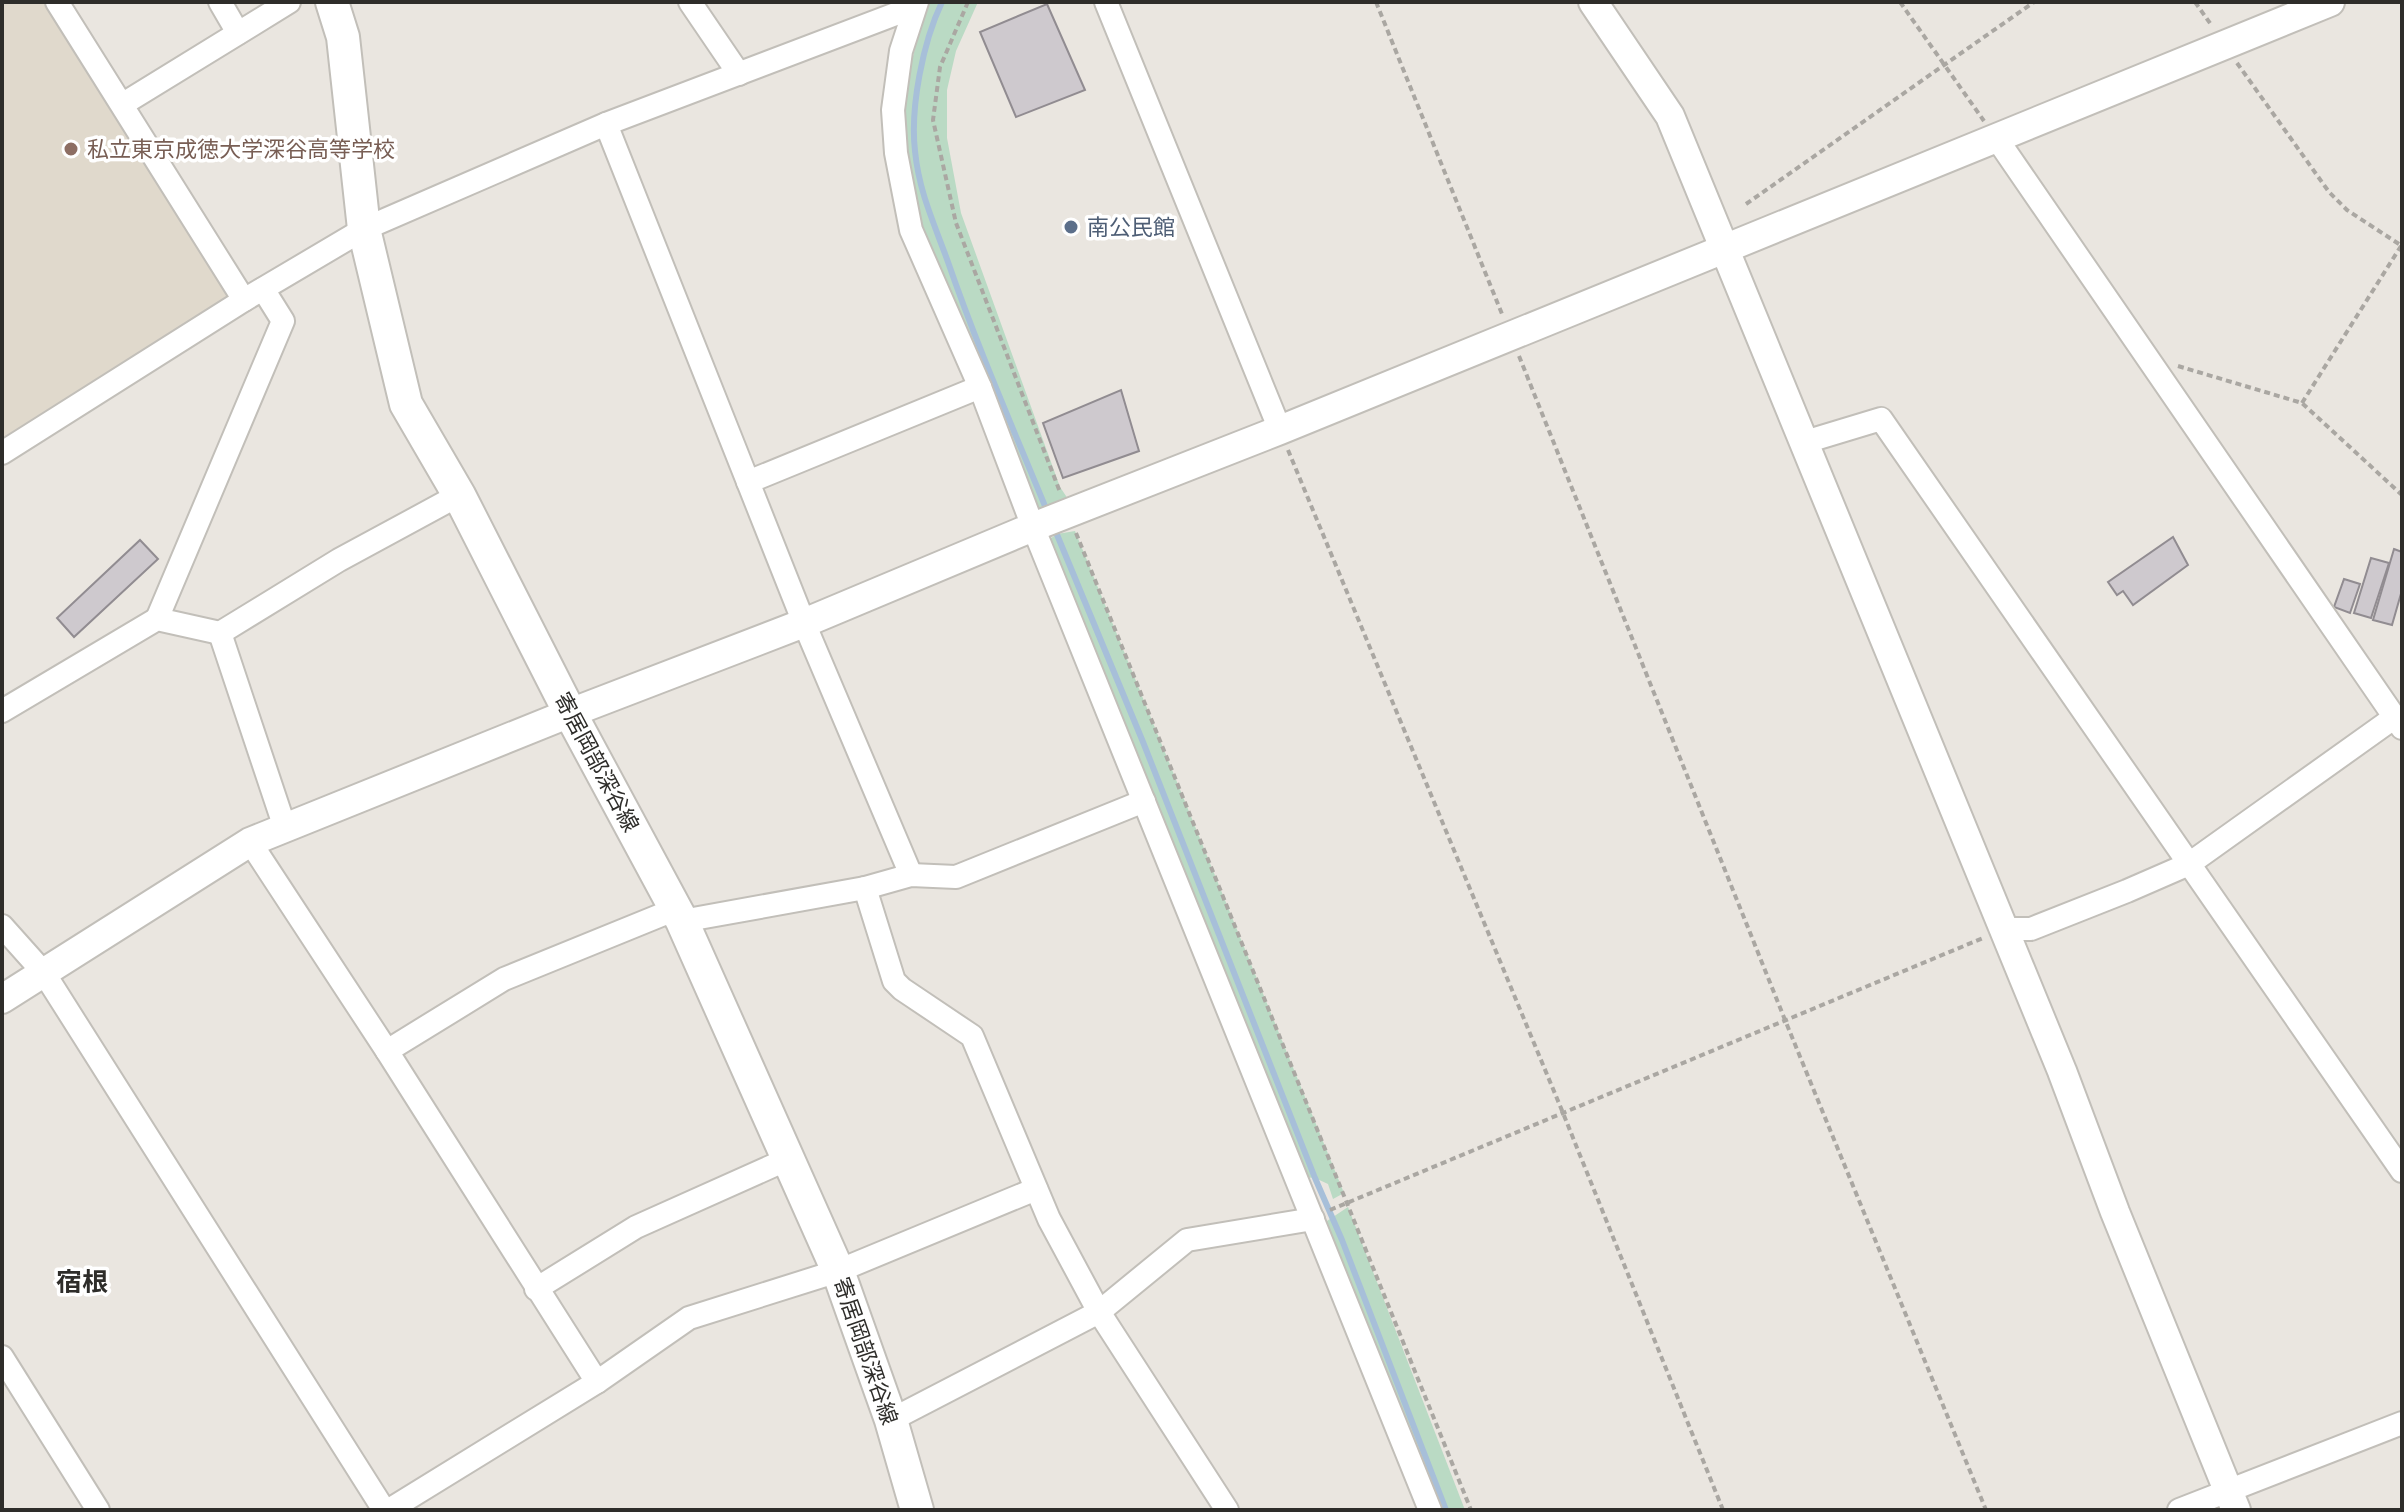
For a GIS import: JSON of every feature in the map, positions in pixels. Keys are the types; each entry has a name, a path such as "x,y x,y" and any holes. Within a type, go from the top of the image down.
{"main road":[{"name":"寄居岡部深谷線","path":"332,2 343,37 364,229 406,404 459,495 570,713 679,915 838,1271 891,1420 917,1510"}],"street":[{"path":"2,711 157,619 283,321 254,294 57,2"},
{"path":"220,2 238,33"},
{"path":"123,104 289,2"},
{"path":"690,2 739,74"},
{"path":"1106,2 1280,430"},
{"path":"1593,2 1670,116 2004,929 2232,1500"},
{"path":"2,999 250,842 804,623 1033,527 1280,430 2330,2"},
{"path":"2,453 254,294 364,229 606,124 915,4"},
{"path":"915,4 901,51 893,110 896,153 911,230 980,387 1033,527 1430,1510"},
{"path":"606,124 804,623 911,875"},
{"path":"1997,139 2398,723 2189,864 2031,929 2004,929"},
{"path":"748,482 980,387"},
{"path":"1805,442 1881,419 2402,1171"},
{"path":"157,619 220,633 339,560 459,495"},
{"path":"220,633 285,828"},
{"path":"387,1051 504,979 679,915 865,888 911,875 956,877 1144,801"},
{"path":"250,842 597,1382"},
{"path":"865,888 894,981 972,1036 1049,1219 1099,1312 1227,1510"},
{"path":"2,926 44,973 386,1510 597,1382 689,1318 838,1271 1036,1189"},
{"path":"536,1289 636,1227 788,1159"},
{"path":"891,1420 1099,1312 1187,1240 1313,1219"},
{"path":"2,1357 98,1510"},
{"path":"2179,1510 2232,1500 2402,1423"}],"path":[{"path":"968,2 940,67 933,120 956,223 1068,513 1471,1510"},
{"path":"1376,2 1785,1020 1986,1510"},
{"path":"1900,2 1997,139"},
{"path":"1746,204 2034,2"},
{"path":"2225,46 2329,192 2347,210 2402,245 2302,403"},
{"path":"2147,357 2302,403 2402,495"},
{"path":"1280,430 1563,1113 1723,1510"},
{"path":"1345,1203 2004,929"}],"shaded area":[{"name":"私立東京成徳大学深谷高等学校","path":"2,2 47,2 233,296 2,447"}],"green space":[{"path":"926,2 978,2 956,51 947,90 947,138 961,213 1060,487 1070,502 1034,515 917,228 900,111"},
{"path":"1075,531 1344,1193 1333,1199 1328,1184 1315,1178 1302,1177 1047,541 1057,534"},
{"path":"1348,1207 1465,1510 1437,1510 1324,1223"}],"building":[{"path":"1047,4 1085,90 1016,117 980,32"},
{"path":"1121,390 1139,451 1063,478 1043,423"},
{"path":"2173,537 2188,565 2133,605 2123,591 2117,595 2108,582"},
{"path":"140,540 158,559 74,637 57,618"},
{"path":"2394,549 2402,552 2402,590 2392,625 2373,620"},
{"path":"2371,558 2389,563 2371,618 2354,613"},
{"path":"2344,579 2360,584 2350,613 2334,607"}],"waterway":[{"path":"942,2 929,36 916,95 914,134 920,180 971,325 1047,511"},
{"path":"1053,525 1342,1240 1446,1510"}],"place":[{"name":"私立東京成徳大学深谷高等学校","path":"71,149"},
{"name":"南公民館","path":"1071,227"}],"district":[{"name":"宿根","path":"82,1282"}]}
